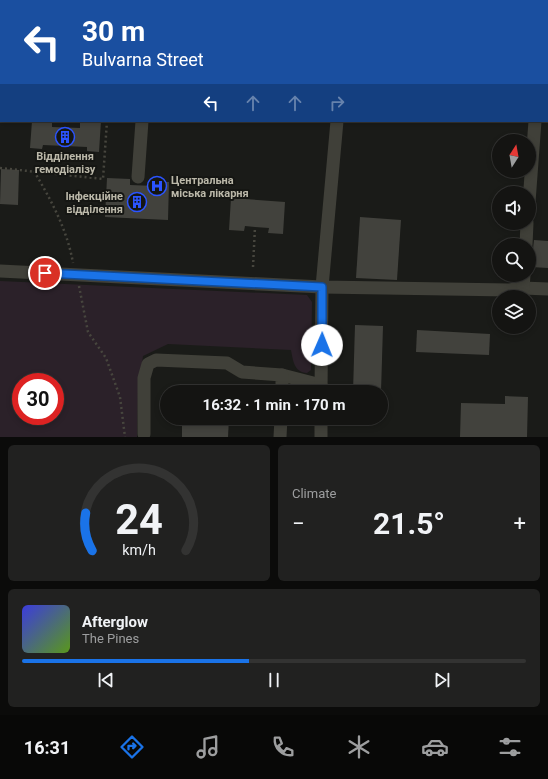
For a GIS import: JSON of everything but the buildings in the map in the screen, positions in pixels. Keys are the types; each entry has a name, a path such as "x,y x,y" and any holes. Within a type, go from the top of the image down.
{"street":[{"path":"138,177 142,122"},
{"path":"321,385 322,287 337,122"},
{"path":"530,186 535,122"},
{"path":"0,271 322,287 509,290 523,282 548,289"},
{"path":"144,434 144,378 148,364 156,360 228,363 242,372 282,375 312,385"},
{"path":"282,375 282,385"},
{"path":"280,437 281,425"},
{"path":"321,425 321,437"}],"path":[{"path":"0,168 103,179 107,122"},
{"path":"34,171 54,206 65,231 73,265"},
{"path":"253,267 255,227"},
{"path":"79,286 88,332 106,358 120,397 125,437"}],"shaded area":[{"path":"0,281 307,295 312,302 311,370 307,373 299,371 295,365 291,350 168,344 143,356 138,392 137,437 0,437"}],"place":[{"name":"Відділення гемодіалізу","path":"65,137"},
{"name":"Центральна міська лікарня","path":"157,186"},
{"name":"Інфекційне відділення","path":"137,202"}],"route":[{"path":"45,273 322,287 322,345"}]}
